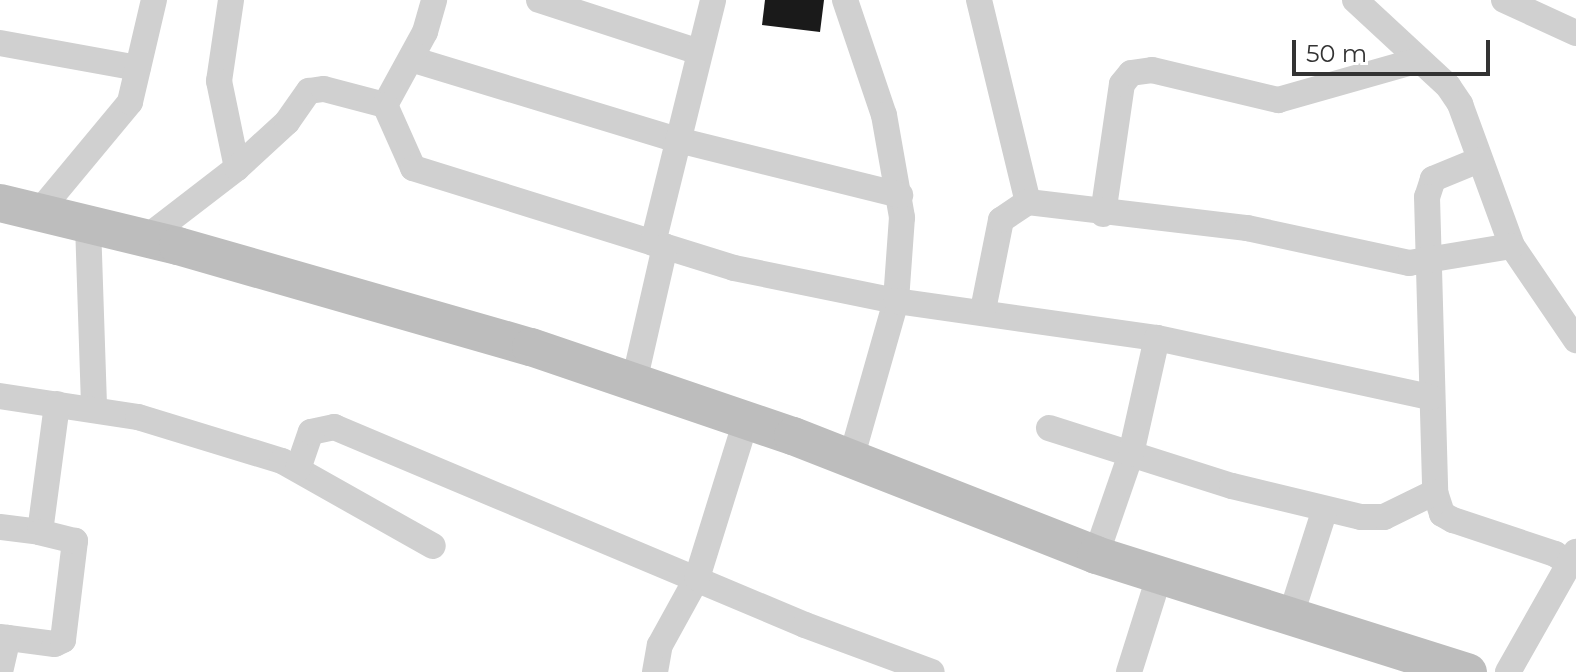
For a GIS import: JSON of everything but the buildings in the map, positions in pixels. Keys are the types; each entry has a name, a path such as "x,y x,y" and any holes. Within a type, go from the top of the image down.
{"street":[{"path":"38,213 130,102 154,0"},
{"path":"231,0 219,81 237,168"},
{"path":"385,105 411,59 434,0"},
{"path":"539,0 699,52"},
{"path":"634,382 678,140 713,0"},
{"path":"845,0 884,115 900,195 896,301 851,459"},
{"path":"979,0 1028,202"},
{"path":"1355,0 1416,61 1448,86 1460,104 1512,246 1576,340"},
{"path":"1504,0 1576,33"},
{"path":"0,43 138,68"},
{"path":"411,59 678,140 900,195"},
{"path":"1103,214 1122,84 1131,73 1152,70 1278,100 1416,61"},
{"path":"146,238 237,168 287,122 309,91 324,89 385,105"},
{"path":"385,105 413,168 734,268 896,301 983,310 1157,338 1431,397"},
{"path":"1479,160 1433,179 1426,201 1431,260 1427,339 1435,492 1442,514 1453,520 1573,558 1545,600 1508,672"},
{"path":"983,310 1001,220 1028,202 1103,214 1247,228 1388,261 1431,260 1512,246"},
{"path":"0,203 146,238 391,305 634,382 851,459 1159,577 1468,672"},
{"path":"88,224 94,408"},
{"path":"1096,555 1131,454 1157,338"},
{"path":"0,396 94,408 298,469 433,546"},
{"path":"40,532 57,404"},
{"path":"655,672 660,645 697,578 746,421"},
{"path":"298,469 311,432 334,427 932,672"},
{"path":"1049,428 1325,509 1384,517 1435,492"},
{"path":"1290,618 1325,509"},
{"path":"0,527 40,532 75,541 63,640 55,644 4,638 0,672"},
{"path":"1129,672 1159,577"}]}
